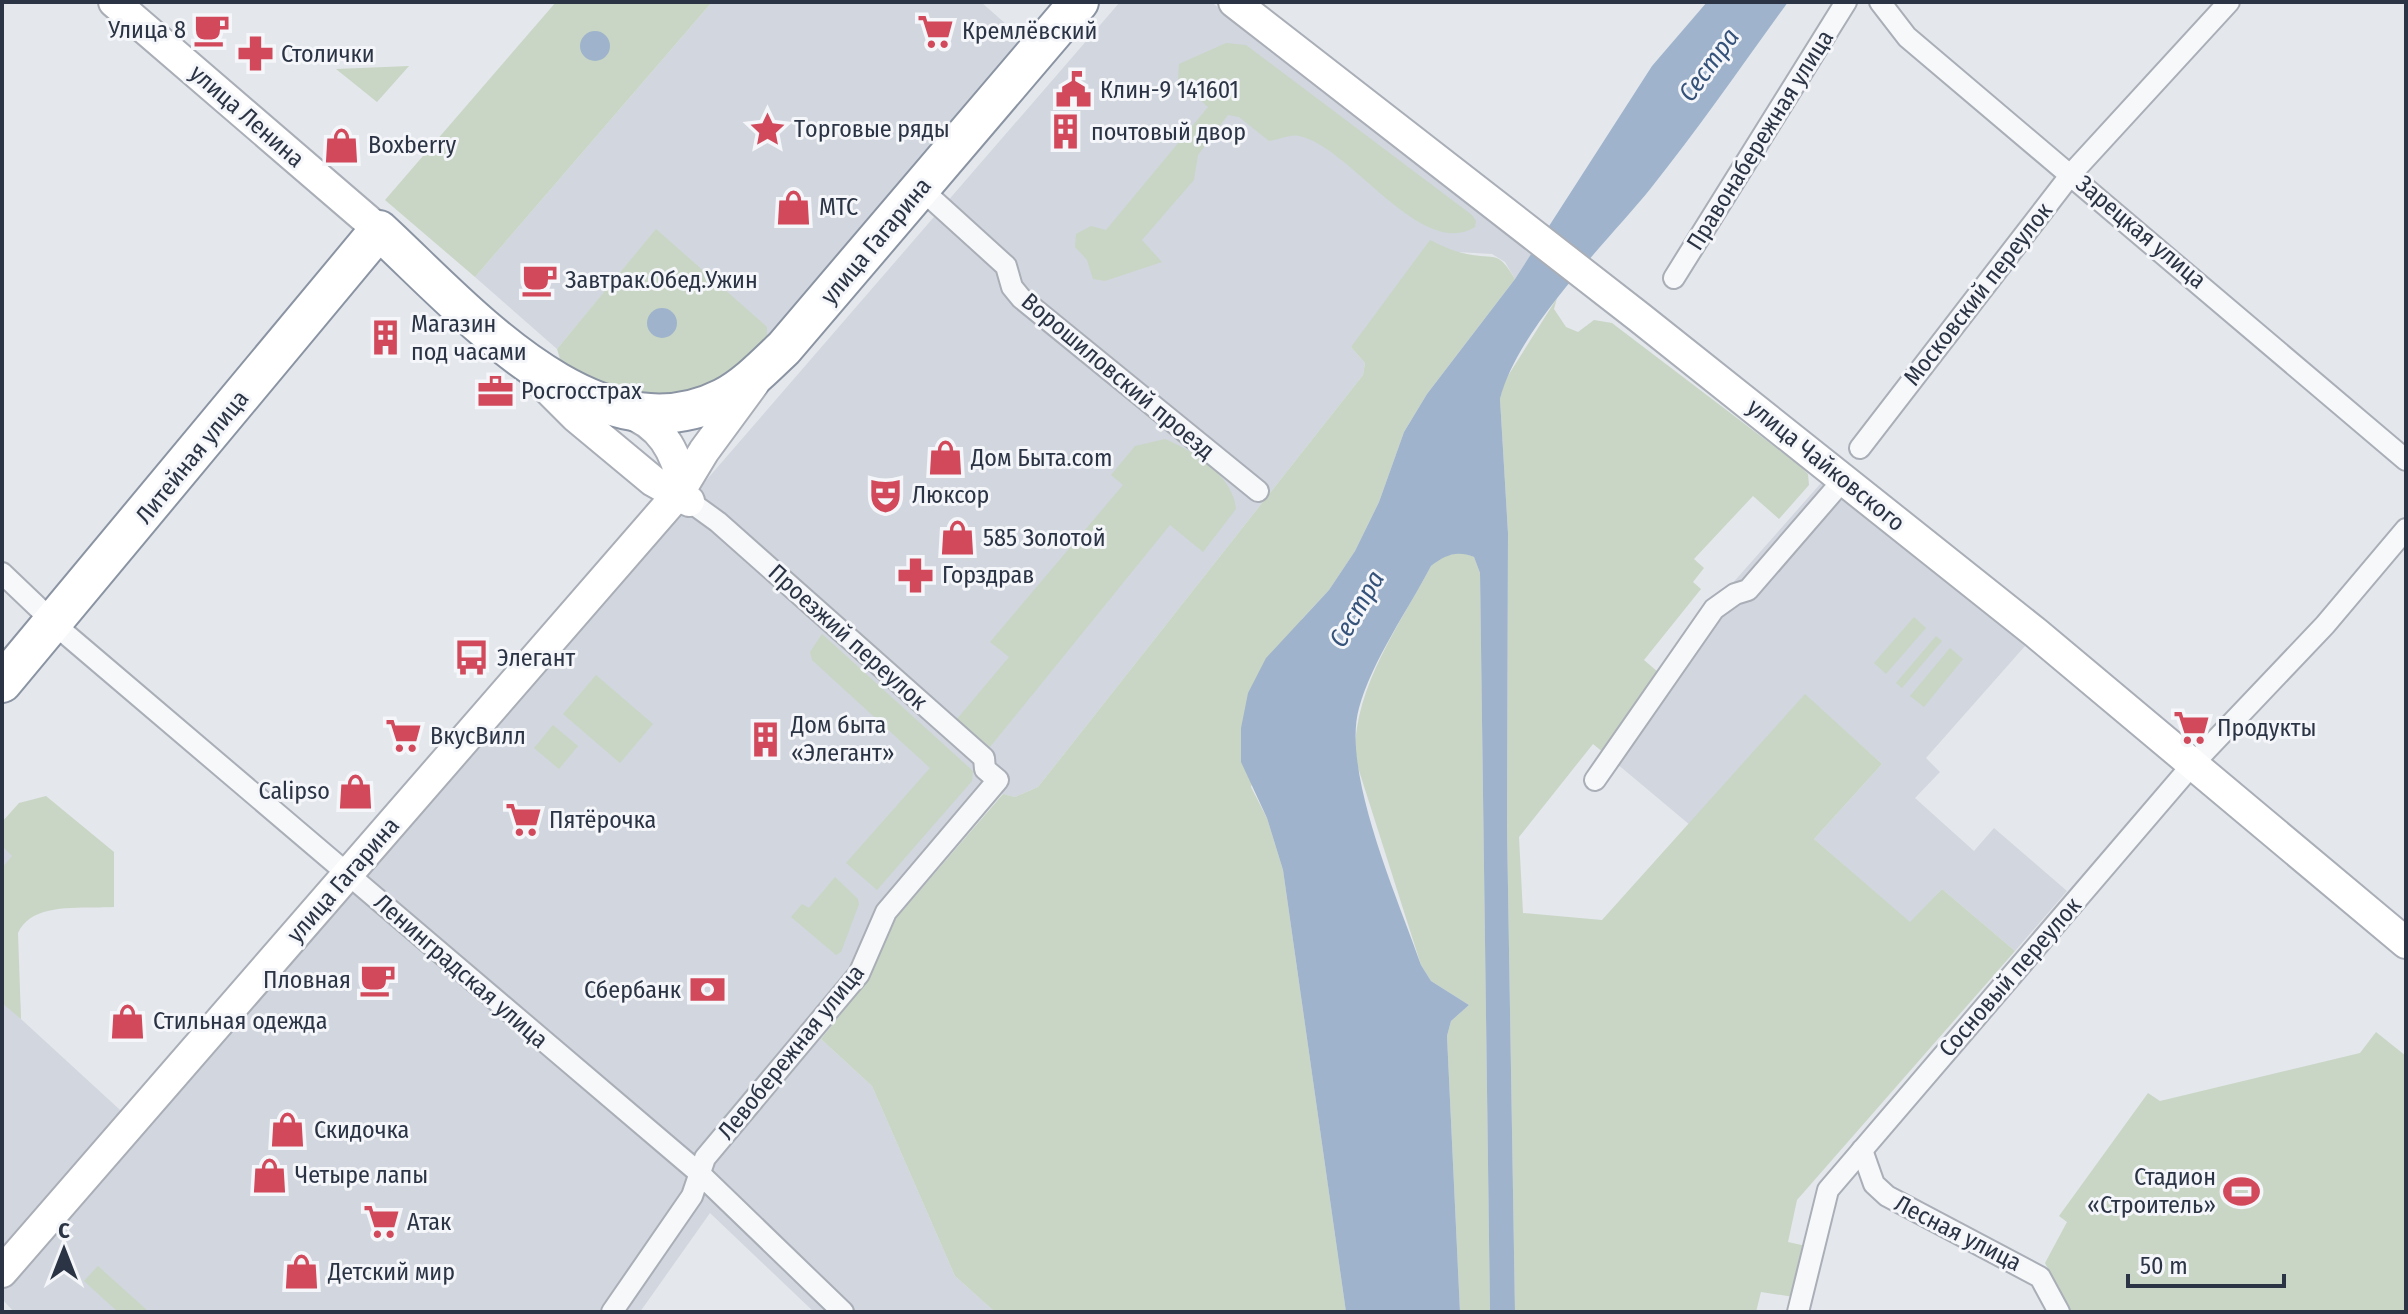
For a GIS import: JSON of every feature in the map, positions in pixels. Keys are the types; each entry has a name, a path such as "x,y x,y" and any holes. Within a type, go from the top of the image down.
{"highway":[{"name":"улица Гагарина","path":"784,348 1079,2"},
{"path":"379,230 500,341 584,399 645,413 702,407 741,388 784,348"},
{"name":"Литейная улица","path":"2,683 379,230"}],"street":[{"name":"улица Ленина","path":"114,2 379,230"},
{"name":"улица Чайковского","path":"1234,2 1639,317 2036,633 2406,943"},
{"name":"Правонабережная улица","path":"1674,278 1846,2"},
{"name":"Зарецкая улица","path":"1880,2 1907,37 2072,173 2406,460"},
{"name":"Московский переулок","path":"1860,448 2072,173 2229,2"},
{"name":"Ворошиловский проезд","path":"920,188 1006,266 1012,287 1021,298 1258,491"},
{"path":"500,341 584,424 653,481 683,494"},
{"name":"улица Гагарина","path":"2,1272 683,494 746,392 784,348"},
{"path":"616,408 644,420 664,436 675,455 683,494"},
{"path":"1595,780 1714,609 1735,594 1748,590 1844,479"},
{"name":"Проезжий переулок","path":"683,494 984,758 985,769 998,780"},
{"name":"Сосновый переулок","path":"1798,1312 1828,1190 2192,765 2325,625 2406,529"},
{"name":"Ленинградская улица","path":"2,573 54,622 698,1172 843,1312"},
{"name":"Левобережная улица","path":"612,1312 692,1196 705,1158 859,974 886,912 998,780"},
{"name":"Лесная улица","path":"1862,1150 1870,1176 1887,1196 2040,1277 2059,1312"}],"shaded area":[{"path":"712,2 981,2 1025,41 767,339 656,230 557,349 475,277"},
{"path":"1120,2 1211,2 1536,247 1515,279 1505,262 1492,254 1458,252 1351,347 1365,363 1363,375 1038,787 1015,797 1002,794 896,918 868,980 821,1039 872,1086 955,1276 995,1312 814,1312 710,1213 640,1312 14,1312 2,1299 2,846 12,855 21,1019 143,1131"},
{"path":"1829,474 2033,637 1926,758 1940,772 1915,798 1974,851 1994,828 2067,891 2015,951 1942,889 1910,923 1814,839 1882,764 1805,695 1690,825 1610,758 1659,672 1698,615 1723,594"}],"green space":[{"path":"556,2 712,2 475,277 385,200"},
{"path":"1226,43 1246,45 1472,215 1476,221 1475,227 1454,233 1432,228 1409,216 1319,144 1299,136 1269,141 1239,117 1228,115 1198,155 1194,180 1142,240 1162,262 1105,281 1093,279 1087,260 1075,247 1076,234 1091,226 1106,230 1208,107 1178,80 1179,64"},
{"path":"409,66 377,102 336,69"},
{"path":"656,229 767,327 767,339 715,383 658,398 584,379 560,359 557,349"},
{"path":"1430,240 1458,252 1500,259 1515,279 1427,394 1404,432 1379,502 1355,551 1329,590 1302,619 1251,787 1267,818 1283,870 1346,1312 995,1312 955,1276 872,1086 821,1039 868,980 896,918 1003,794 1015,797 1038,787 1363,375 1365,363 1351,347"},
{"path":"1557,298 1554,309 1566,327 1578,332 1594,320 1612,323 1800,466 1808,474 1809,485 1779,519 1753,496 1694,559 1704,568 1693,582 1701,589 1644,660 1665,678 1610,758 1593,744 1519,837 1523,913 1602,920 1805,694 1882,764 1814,839 1910,922 1942,889 2015,951 1797,1200 1788,1242 1806,1246 1794,1297 1761,1292 1756,1312 1515,1312 1507,827 1508,533 1500,399 1504,382"},
{"path":"1165,439 1211,466 1228,486 1236,509 1203,552 1170,525 990,747 957,719 1009,657 990,642 1123,485 1111,475 1135,446"},
{"path":"1463,552 1474,557 1480,573 1490,1312 1460,1312 1447,1036 1451,1021 1469,1005 1431,981 1421,965 1355,758 1356,732 1362,707 1392,635 1431,566 1443,556"},
{"path":"1914,617 1926,628 1886,674 1874,663"},
{"path":"822,634 973,771 972,781 877,890 846,863 930,768 812,660 810,652"},
{"path":"1936,636 1942,641 1902,688 1896,683"},
{"path":"1950,648 1963,659 1924,707 1910,696"},
{"path":"596,675 653,724 620,763 563,714"},
{"path":"553,725 578,746 559,769 534,748"},
{"path":"46,796 114,852 114,907 46,911 25,923 18,933 21,1019 2,1003 2,868 12,856 2,846 2,822 19,803"},
{"path":"835,877 858,899 859,904 841,952 836,955 791,917 802,904 809,908"},
{"name":"Стадион «Строитель»","path":"2376,1032 2406,1056 2406,1312 2070,1312 2045,1263 2067,1222 2059,1216 2148,1093 2160,1101 2360,1053"},
{"path":"98,1266 149,1312 118,1312 84,1281"}],"water":[{"name":"Сестра","path":"1707,2 1788,2 1669,165 1544,316 1510,372 1500,399 1508,533 1507,827 1515,1312 1490,1312 1480,573 1474,557 1457,554 1446,556 1431,566 1391,636 1365,690 1356,735 1365,801 1421,965 1431,981 1469,1005 1451,1021 1447,1036 1460,1312 1346,1312 1283,870 1267,818 1241,762 1241,728 1248,693 1266,658 1329,590 1355,551 1379,502 1404,432 1427,394 1515,279 1652,66"},
{"path":"595,31 606,35 610,46 606,57 595,61 584,57 580,46 584,35"},
{"path":"662,308 673,312 677,323 673,334 662,338 651,334 647,323 651,312"}],"place":[{"name":"Улица 8","path":"212,30"},
{"name":"Кремлёвский","path":"936,31"},
{"name":"Столички","path":"255,54"},
{"name":"Клин-9 141601","path":"1074,90"},
{"name":"Tорговые ряды","path":"768,129"},
{"name":"почтовый двор","path":"1065,132"},
{"name":"Boxberry","path":"342,145"},
{"name":"МТС","path":"793,207"},
{"name":"Завтрак.Обед.Ужин","path":"539,280"},
{"name":"Магазин под часами","path":"385,338"},
{"name":"Росгосстрах","path":"495,391"},
{"name":"Дом Быта.com","path":"945,458"},
{"name":"Люксор","path":"886,495"},
{"name":"585 Золотой","path":"957,538"},
{"name":"Горздрав","path":"916,575"},
{"name":"Элегант","path":"471,658"},
{"name":"Продукты","path":"2191,728"},
{"name":"ВкусВилл","path":"404,736"},
{"name":"Дом быта «Элегант»","path":"765,739"},
{"name":"Calipso","path":"356,791"},
{"name":"Пятёрочка","path":"523,820"},
{"name":"Пловная","path":"377,980"},
{"name":"Сбербанк","path":"707,990"},
{"name":"Стильная одежда","path":"127,1021"},
{"name":"Скидочка","path":"288,1130"},
{"name":"Четыре лапы","path":"269,1175"},
{"name":"Стадион «Строитель»","path":"2242,1191"},
{"name":"Атак","path":"381,1222"},
{"name":"Детский мир","path":"302,1272"}]}
